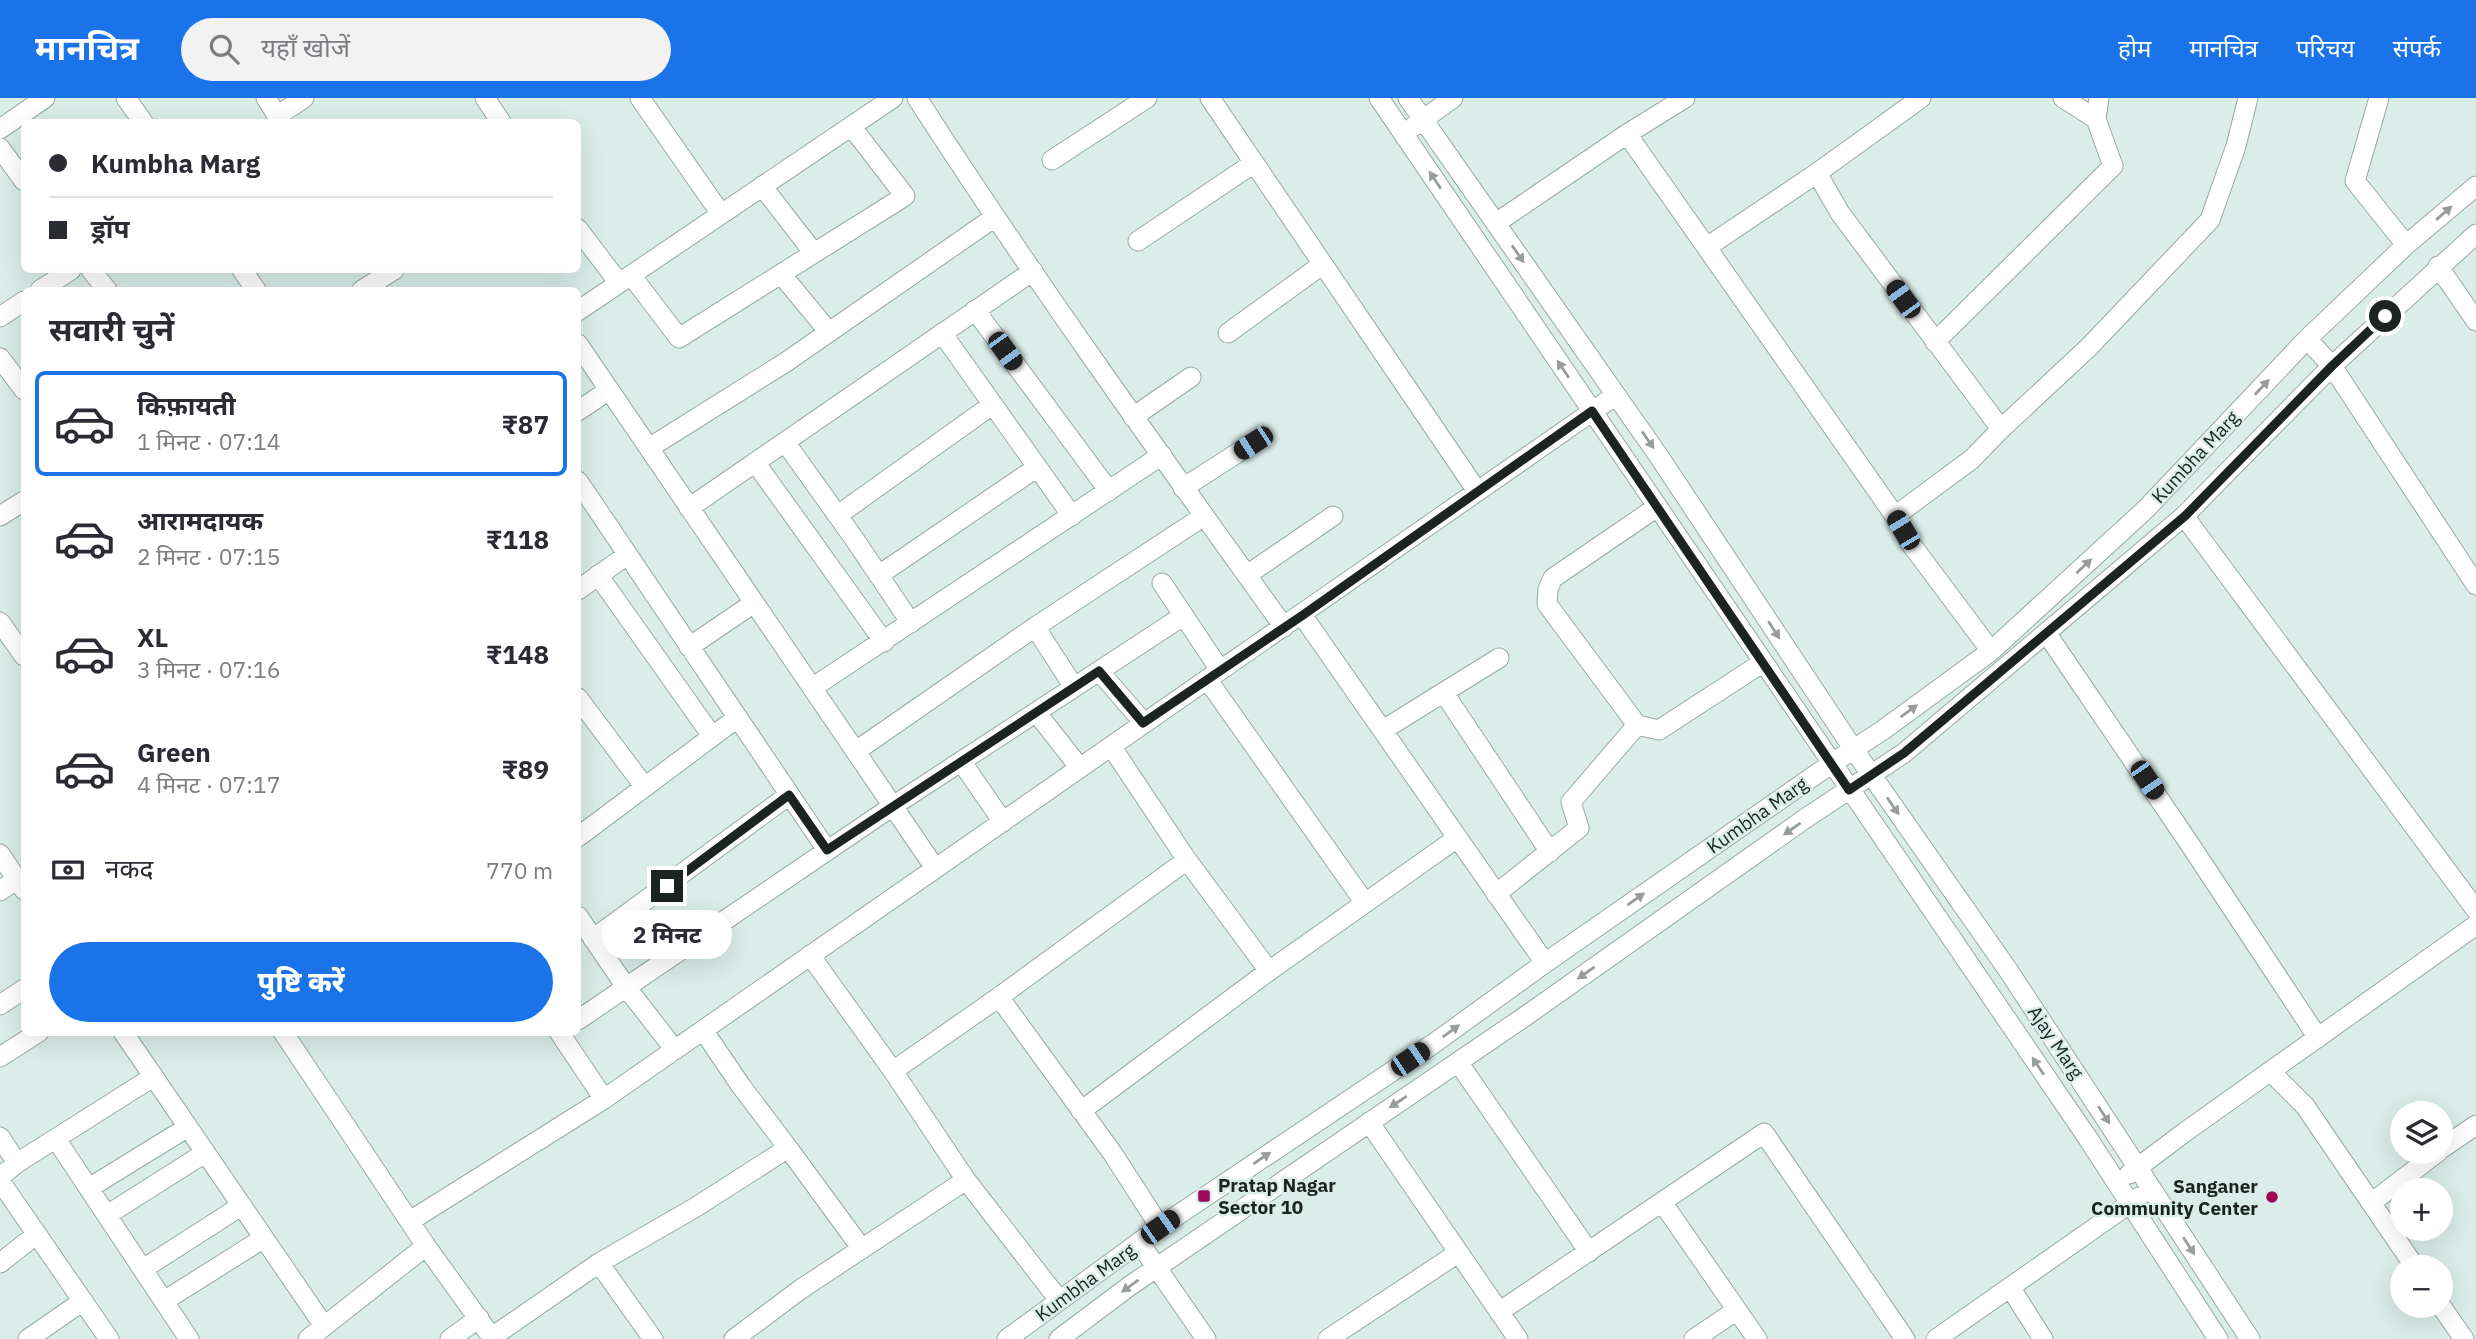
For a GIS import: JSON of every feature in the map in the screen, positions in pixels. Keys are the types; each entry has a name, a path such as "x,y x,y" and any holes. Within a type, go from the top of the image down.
{"street":[{"path":"0,129 45,98"},
{"path":"126,98 141,119"},
{"path":"266,98 279,119 304,98"},
{"path":"485,98 499,119"},
{"path":"640,98 721,214"},
{"path":"581,309 893,98"},
{"path":"917,98 1133,416 1284,627"},
{"path":"1052,160 1147,98"},
{"path":"1210,98 1477,492"},
{"name":"Ajay Marg","path":"1379,98 2118,1184 2218,1339"},
{"name":"Ajay Marg","path":"1408,98 1616,395 1871,776 2008,970 2250,1339"},
{"path":"1403,134 1453,98"},
{"path":"1496,223 1685,98"},
{"path":"1707,247 1817,173 1921,98"},
{"path":"2063,98 2096,119"},
{"path":"1935,342 2113,166 2096,119 2099,98"},
{"path":"1895,516 1972,459 2090,347 2210,220 2236,146 2248,98"},
{"path":"2379,98 2356,181 2406,245"},
{"path":"581,232 679,338 905,196 851,126"},
{"path":"1627,134 1895,516 1911,544 1991,651"},
{"path":"0,148 21,177"},
{"path":"1138,241 1254,163"},
{"path":"1817,173 1840,213 2001,429"},
{"path":"762,186 814,253"},
{"name":"Kumbha Marg","path":"1007,1339 1160,1227 1433,1044 1991,651 2146,509 2307,339 2406,245 2476,186"},
{"path":"649,449 830,332 996,217"},
{"name":"Kumbha Marg","path":"1059,1339 1157,1267 1904,753 2185,516 2332,366 2476,233"},
{"path":"1228,333 1322,264"},
{"path":"2438,266 2476,321"},
{"path":"689,508 1033,271"},
{"path":"45,287 66,273"},
{"path":"93,273 105,287"},
{"path":"366,287 383,273"},
{"path":"781,274 830,332"},
{"path":"0,317 21,303"},
{"path":"975,310 1109,491"},
{"path":"942,333 1072,516"},
{"path":"2307,339 2332,366 2476,585"},
{"path":"581,348 935,868"},
{"path":"0,358 21,386"},
{"path":"1133,416 1191,377"},
{"path":"581,409 609,390"},
{"path":"410,1221 604,1099 1616,395"},
{"path":"838,516 992,405"},
{"path":"785,442 911,623"},
{"path":"1183,488 1253,443"},
{"path":"812,688 1162,455"},
{"path":"755,462 884,642"},
{"path":"879,575 1036,468"},
{"path":"0,516 21,503"},
{"path":"584,507 627,555 827,850"},
{"path":"1657,507 1553,578 1548,589 1547,604 1637,725 1659,730 1762,663"},
{"path":"856,751 1035,626 1204,516"},
{"path":"1247,575 1334,516"},
{"path":"2185,516 2476,910"},
{"path":"581,588 627,555"},
{"path":"598,575 712,736"},
{"path":"1162,583 1183,616 1213,675 1365,903"},
{"path":"690,647 754,603"},
{"path":"1303,615 1545,963"},
{"path":"581,1018 827,850 1183,616"},
{"path":"0,622 21,652"},
{"path":"1035,626 1074,687"},
{"path":"2047,634 2318,1038"},
{"path":"1383,730 1499,658"},
{"path":"1099,671 1143,723"},
{"path":"1444,693 1550,852"},
{"path":"581,702 644,786"},
{"path":"1037,712 1080,768"},
{"path":"581,826 644,786 737,718"},
{"path":"1496,894 1579,828 1571,802 1637,725"},
{"path":"1111,746 1187,860 1269,971"},
{"path":"961,761 1003,822"},
{"path":"593,939 789,795"},
{"path":"1081,1111 1269,971 1457,838"},
{"path":"0,854 21,884 0,891"},
{"path":"893,1072 1187,860"},
{"path":"581,921 626,987 675,1050"},
{"path":"2118,1184 2476,925"},
{"path":"810,956 966,1180 1059,1300"},
{"path":"0,1005 21,991"},
{"path":"999,997 1114,1154 1160,1227"},
{"path":"703,1030 741,1086 862,1249"},
{"path":"0,1057 33,1036"},
{"path":"126,1036 324,1326"},
{"path":"286,1036 426,1246 493,1338 599,1263 788,1148"},
{"path":"561,1036 604,1099"},
{"path":"1458,1062 1589,1252"},
{"path":"2272,1072 2305,1106 2407,1255"},
{"path":"109,1339 0,1179 16,1163 153,1077"},
{"path":"1369,1122 1518,1339"},
{"path":"2453,1141 2476,1125"},
{"path":"89,1188 188,1127"},
{"path":"1499,1312 1764,1133 1905,1339"},
{"path":"0,1137 16,1163"},
{"path":"56,1139 189,1339"},
{"path":"107,1215 205,1153"},
{"path":"2371,1203 2422,1164"},
{"path":"734,1339 801,1289 966,1180"},
{"path":"1936,1339 2152,1188"},
{"path":"1662,1202 1757,1339"},
{"path":"143,1269 242,1206"},
{"path":"0,1263 37,1234"},
{"path":"164,1301 264,1238"},
{"path":"1139,1242 1206,1339"},
{"path":"308,1339 426,1246"},
{"path":"1328,1339 1458,1252"},
{"path":"599,1263 653,1339"},
{"path":"2010,1287 2043,1339"},
{"path":"27,1339 83,1301"},
{"path":"1694,1339 1737,1310"},
{"path":"450,1339 479,1318"},
{"path":"2449,1318 2464,1339"}],"place":[{"name":"Pratap Nagar Sector 10","path":"1204,1196"},
{"name":"Sanganer Community Center","path":"2272,1197"}],"route":[{"path":"667,886 789,795 827,850 1099,671 1143,723 1303,615 1592,411 1849,790 1904,753 2185,516 2332,366 2385,316"}]}
